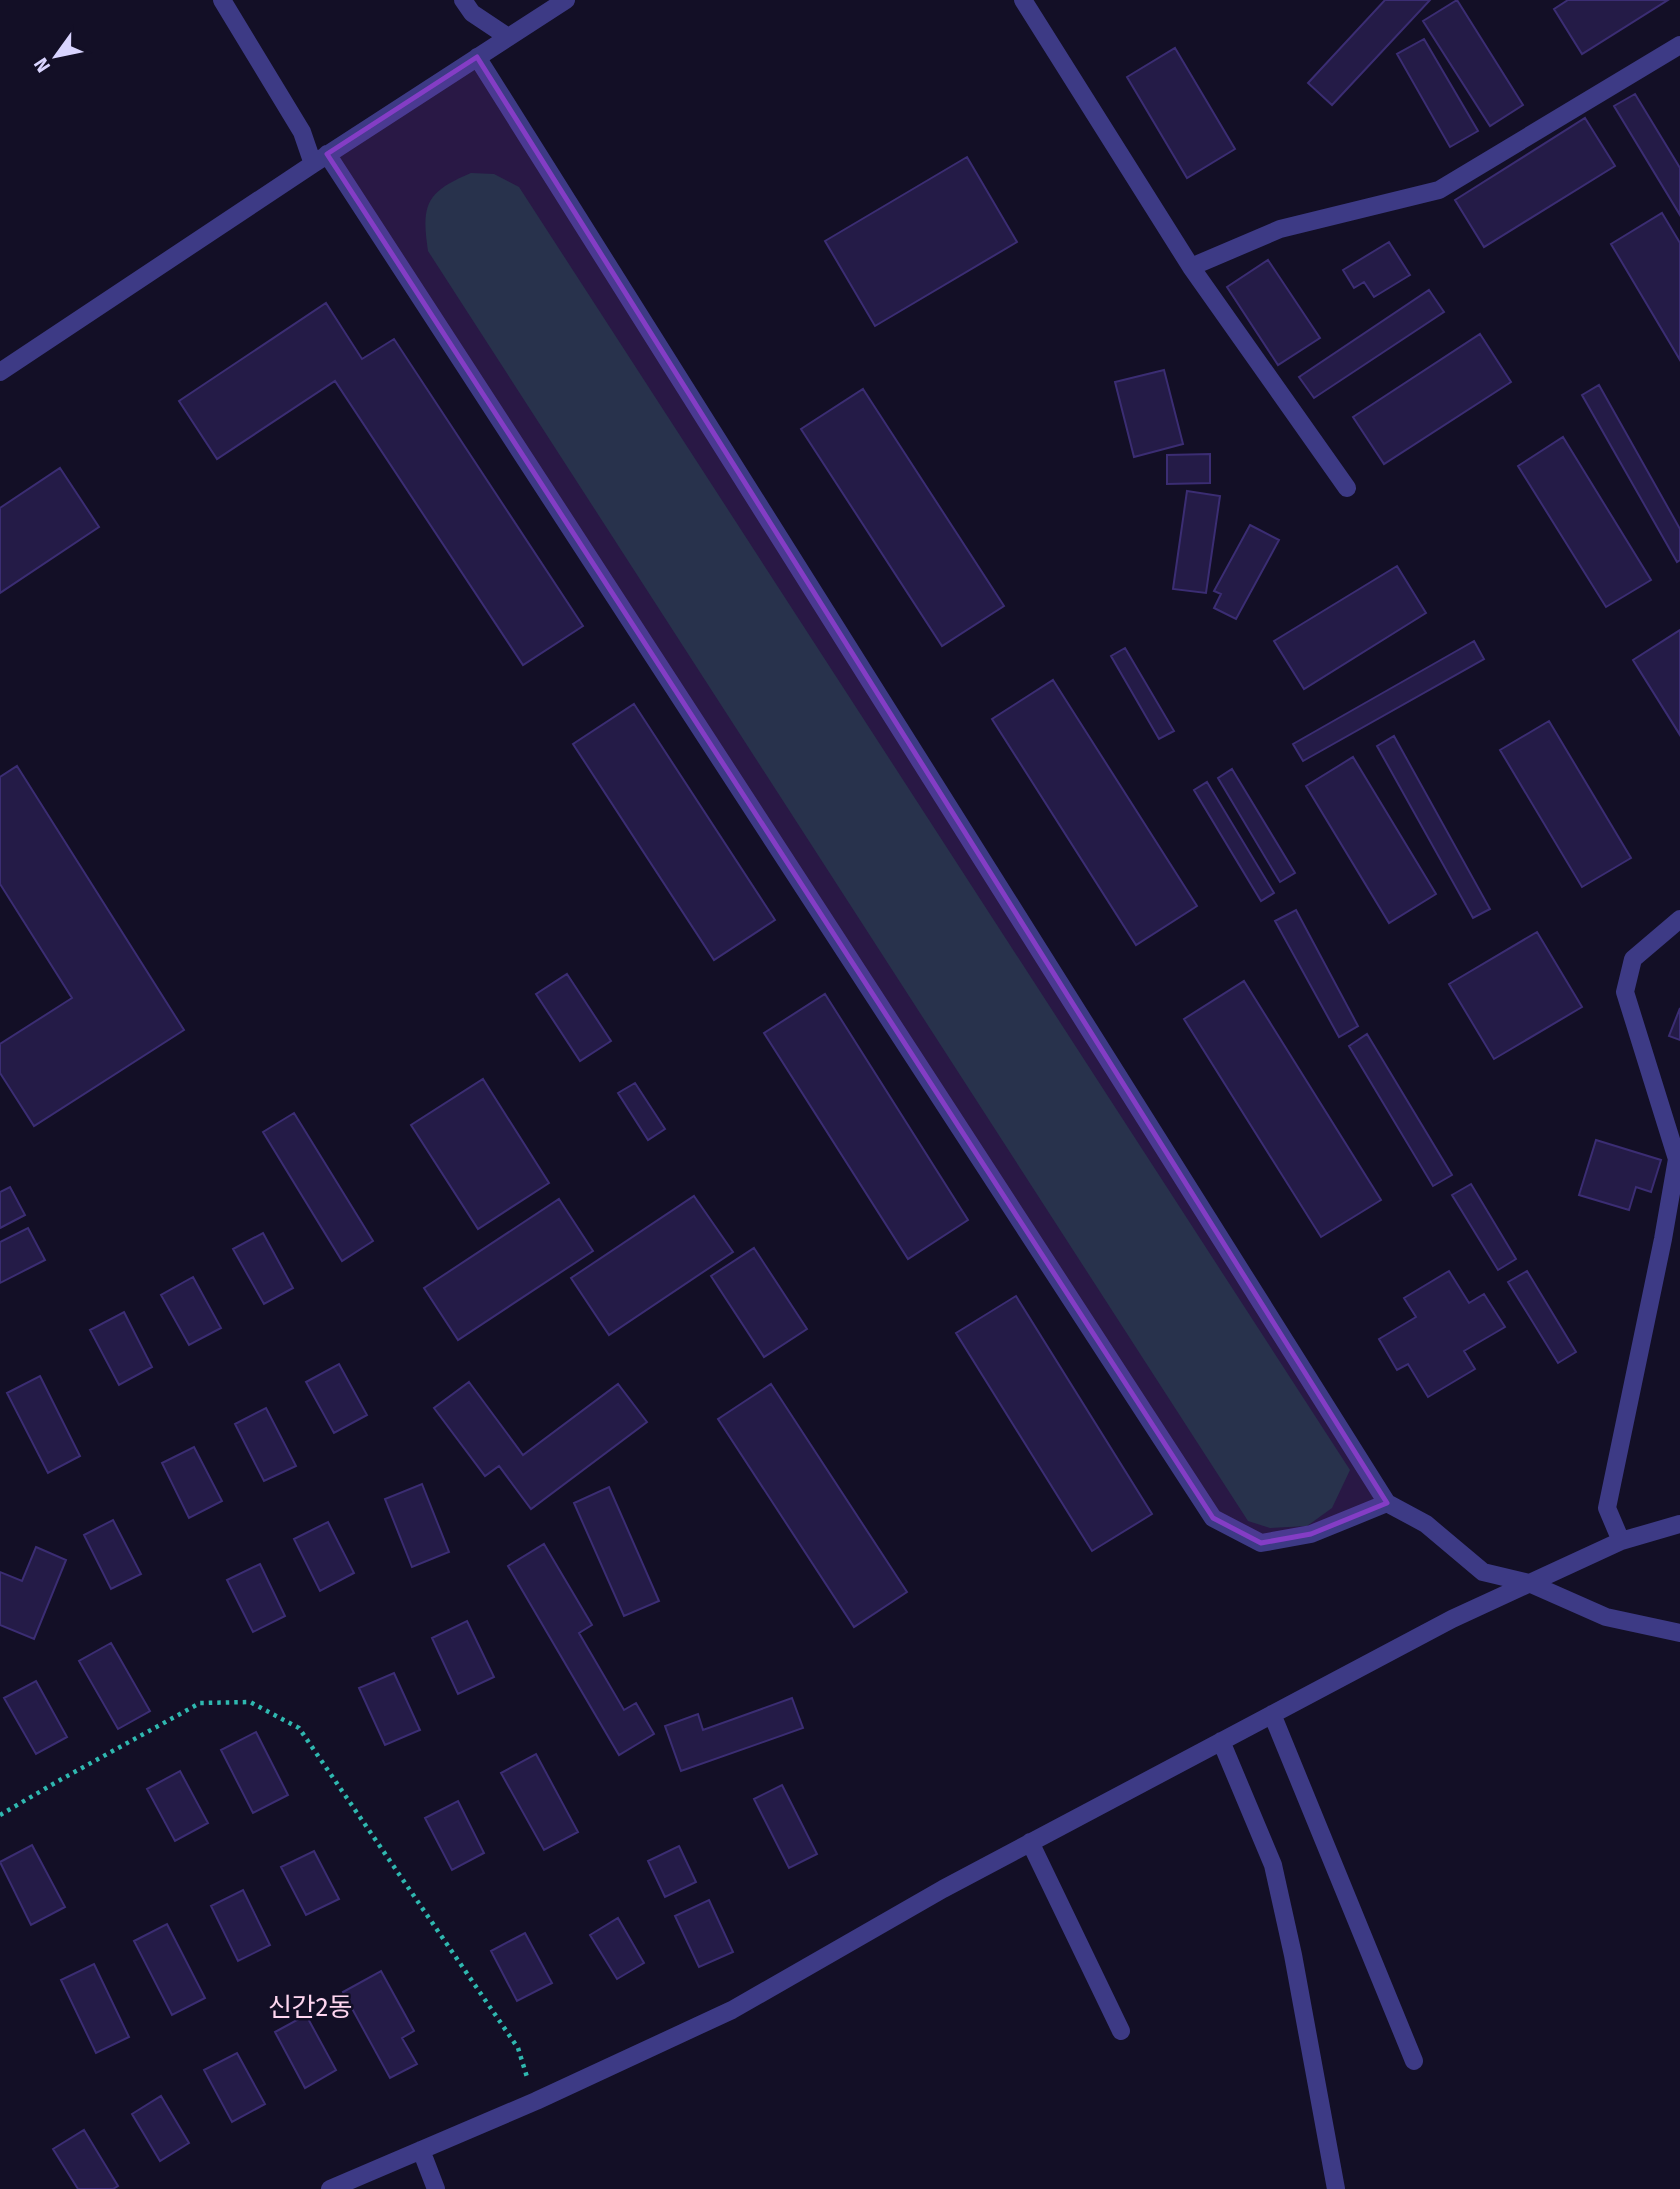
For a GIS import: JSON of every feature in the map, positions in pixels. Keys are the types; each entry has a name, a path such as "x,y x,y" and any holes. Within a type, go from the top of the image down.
{"street":[{"path":"222,0 302,132 1213,1518 1261,1543 1311,1534 1387,1503"},
{"path":"463,0 472,13 508,37"},
{"path":"0,372 320,159 566,0"},
{"path":"1023,0 1191,267 1347,488"},
{"path":"1191,267 1280,229 1438,190 1680,45"},
{"path":"477,57 1387,1503 1426,1524 1483,1572 1529,1583 1606,1617 1680,1633"},
{"path":"1621,1541 1607,1508 1677,1159 1625,992 1633,959 1680,919"},
{"path":"330,2189 536,2101 732,2010 943,1889 1452,1619 1621,1541 1680,1524"},
{"path":"1272,1714 1414,2061"},
{"path":"1221,1741 1273,1865 1293,1955 1336,2189"},
{"path":"1030,1842 1121,2031"},
{"path":"421,2150 436,2189"}],"path":[{"path":"0,1815 200,1703 250,1702 299,1728 518,2048 536,2101"}],"highlighted area":[{"path":"477,57 1387,1503 1311,1534 1261,1543 1213,1518 327,154"}],"green space":[{"path":"471,173 494,174 519,187 1350,1470 1332,1508 1307,1526 1270,1528 1248,1521 428,251 425,222 430,202 444,187"}],"building":[{"path":"1385,0 1430,0 1332,105 1308,83"},
{"path":"1457,0 1523,105 1490,126 1423,21"},
{"path":"1568,0 1668,0 1582,54 1554,9"},
{"path":"1424,39 1478,131 1450,147 1397,54"},
{"path":"1175,48 1235,149 1187,178 1127,77"},
{"path":"1635,94 1680,168 1680,215 1614,106"},
{"path":"1585,118 1615,166 1484,247 1455,200"},
{"path":"967,157 1017,242 875,326 825,241"},
{"path":"1662,213 1680,243 1680,360 1611,244"},
{"path":"1389,242 1410,275 1374,297 1364,282 1354,288 1343,270"},
{"path":"1268,260 1320,338 1278,365 1227,287"},
{"path":"1429,290 1444,312 1314,398 1299,377"},
{"path":"326,303 362,359 394,339 583,626 523,665 335,381 217,459 179,401"},
{"path":"1480,334 1511,382 1384,464 1353,417"},
{"path":"1164,370 1183,444 1134,457 1115,382"},
{"path":"1599,385 1680,529 1680,560 1677,562 1582,395"},
{"path":"863,389 1004,606 942,646 801,429"},
{"path":"1563,437 1651,580 1606,607 1518,466"},
{"path":"1210,454 1210,483 1167,484 1167,455"},
{"path":"60,468 99,527 0,593 0,508"},
{"path":"1187,491 1220,496 1206,593 1173,589"},
{"path":"1250,525 1279,540 1236,619 1214,608 1221,594 1214,591"},
{"path":"1397,566 1426,613 1304,689 1274,641"},
{"path":"1680,630 1680,735 1633,660"},
{"path":"1474,641 1484,659 1303,761 1293,744"},
{"path":"1125,648 1174,731 1159,739 1111,656"},
{"path":"1053,680 1197,906 1136,945 992,719"},
{"path":"634,704 775,920 714,960 573,744"},
{"path":"1549,721 1631,858 1582,887 1500,750"},
{"path":"1394,736 1490,909 1473,918 1377,746"},
{"path":"1353,757 1436,894 1389,923 1306,786"},
{"path":"17,766 184,1030 34,1126 0,1073 0,1044 72,998 0,884 0,777"},
{"path":"1232,769 1295,873 1280,882 1218,778"},
{"path":"1207,782 1274,893 1261,901 1194,790"},
{"path":"1296,910 1358,1026 1339,1037 1275,921"},
{"path":"1537,932 1582,1007 1494,1059 1449,984"},
{"path":"567,974 611,1041 580,1061 536,994"},
{"path":"1244,981 1381,1200 1321,1237 1184,1019"},
{"path":"825,994 968,1220 908,1259 764,1033"},
{"path":"1680,1008 1680,1040 1669,1036"},
{"path":"1367,1034 1452,1175 1433,1186 1349,1046"},
{"path":"483,1079 549,1183 478,1229 411,1125"},
{"path":"635,1083 665,1129 648,1140 618,1093"},
{"path":"294,1113 373,1241 342,1261 263,1132"},
{"path":"1596,1140 1661,1160 1651,1192 1636,1187 1629,1210 1579,1195"},
{"path":"1471,1184 1516,1259 1498,1270 1452,1195"},
{"path":"10,1187 25,1215 0,1228 0,1192"},
{"path":"694,1196 733,1252 609,1335 571,1278"},
{"path":"559,1199 593,1251 458,1340 424,1288"},
{"path":"28,1228 45,1260 0,1283 0,1242"},
{"path":"263,1233 293,1288 264,1304 233,1249"},
{"path":"754,1248 807,1329 764,1357 711,1276"},
{"path":"1449,1271 1469,1303 1484,1294 1505,1327 1464,1351 1475,1369 1428,1397 1408,1364 1397,1370 1379,1339 1416,1317 1404,1298"},
{"path":"1527,1271 1576,1352 1558,1363 1508,1282"},
{"path":"193,1277 221,1328 189,1345 161,1295"},
{"path":"1016,1296 1152,1514 1092,1551 956,1333"},
{"path":"124,1312 152,1367 119,1385 90,1330"},
{"path":"339,1364 367,1415 334,1433 306,1382"},
{"path":"40,1376 80,1456 48,1473 7,1393"},
{"path":"469,1382 523,1455 618,1384 647,1422 531,1509 499,1466 485,1476 434,1408"},
{"path":"771,1384 907,1592 854,1627 718,1419"},
{"path":"266,1408 296,1466 264,1481 235,1424"},
{"path":"194,1447 222,1501 189,1518 162,1463"},
{"path":"422,1484 449,1552 412,1567 385,1499"},
{"path":"609,1487 659,1601 624,1616 574,1503"},
{"path":"113,1520 141,1574 111,1589 84,1535"},
{"path":"328,1522 354,1573 320,1591 294,1539"},
{"path":"544,1544 592,1625 579,1633 624,1710 636,1703 654,1734 619,1755 508,1566"},
{"path":"36,1547 66,1560 34,1639 0,1625 0,1572 22,1581"},
{"path":"260,1564 285,1616 253,1632 227,1580"},
{"path":"467,1621 494,1677 458,1694 432,1638"},
{"path":"111,1643 150,1711 118,1729 79,1661"},
{"path":"394,1673 420,1730 385,1745 359,1688"},
{"path":"36,1681 67,1737 36,1754 4,1698"},
{"path":"792,1698 803,1728 681,1771 665,1726 698,1714 703,1730"},
{"path":"256,1732 288,1795 253,1813 221,1750"},
{"path":"536,1754 578,1832 544,1850 501,1773"},
{"path":"180,1771 208,1823 175,1841 147,1789"},
{"path":"782,1785 817,1854 789,1868 754,1799"},
{"path":"458,1801 484,1853 452,1870 425,1818"},
{"path":"32,1845 65,1907 31,1925 0,1862"},
{"path":"679,1846 696,1882 665,1897 648,1861"},
{"path":"314,1851 339,1899 306,1915 281,1867"},
{"path":"243,1890 270,1945 238,1961 211,1906"},
{"path":"709,1900 733,1952 699,1967 675,1916"},
{"path":"618,1918 644,1963 617,1979 590,1935"},
{"path":"167,1924 205,1998 172,2015 134,1941"},
{"path":"525,1933 552,1983 517,2001 491,1951"},
{"path":"94,1964 129,2037 96,2053 61,1980"},
{"path":"381,1971 414,2031 402,2038 417,2064 390,2078 343,1992"},
{"path":"306,2015 336,2070 305,2088 275,2032"},
{"path":"237,2053 265,2104 232,2122 204,2070"},
{"path":"161,2096 189,2143 160,2161 132,2114"},
{"path":"84,2130 118,2186 113,2189 78,2189 53,2149"}],"district":[{"name":"신간2동","path":"310,2007"}]}
